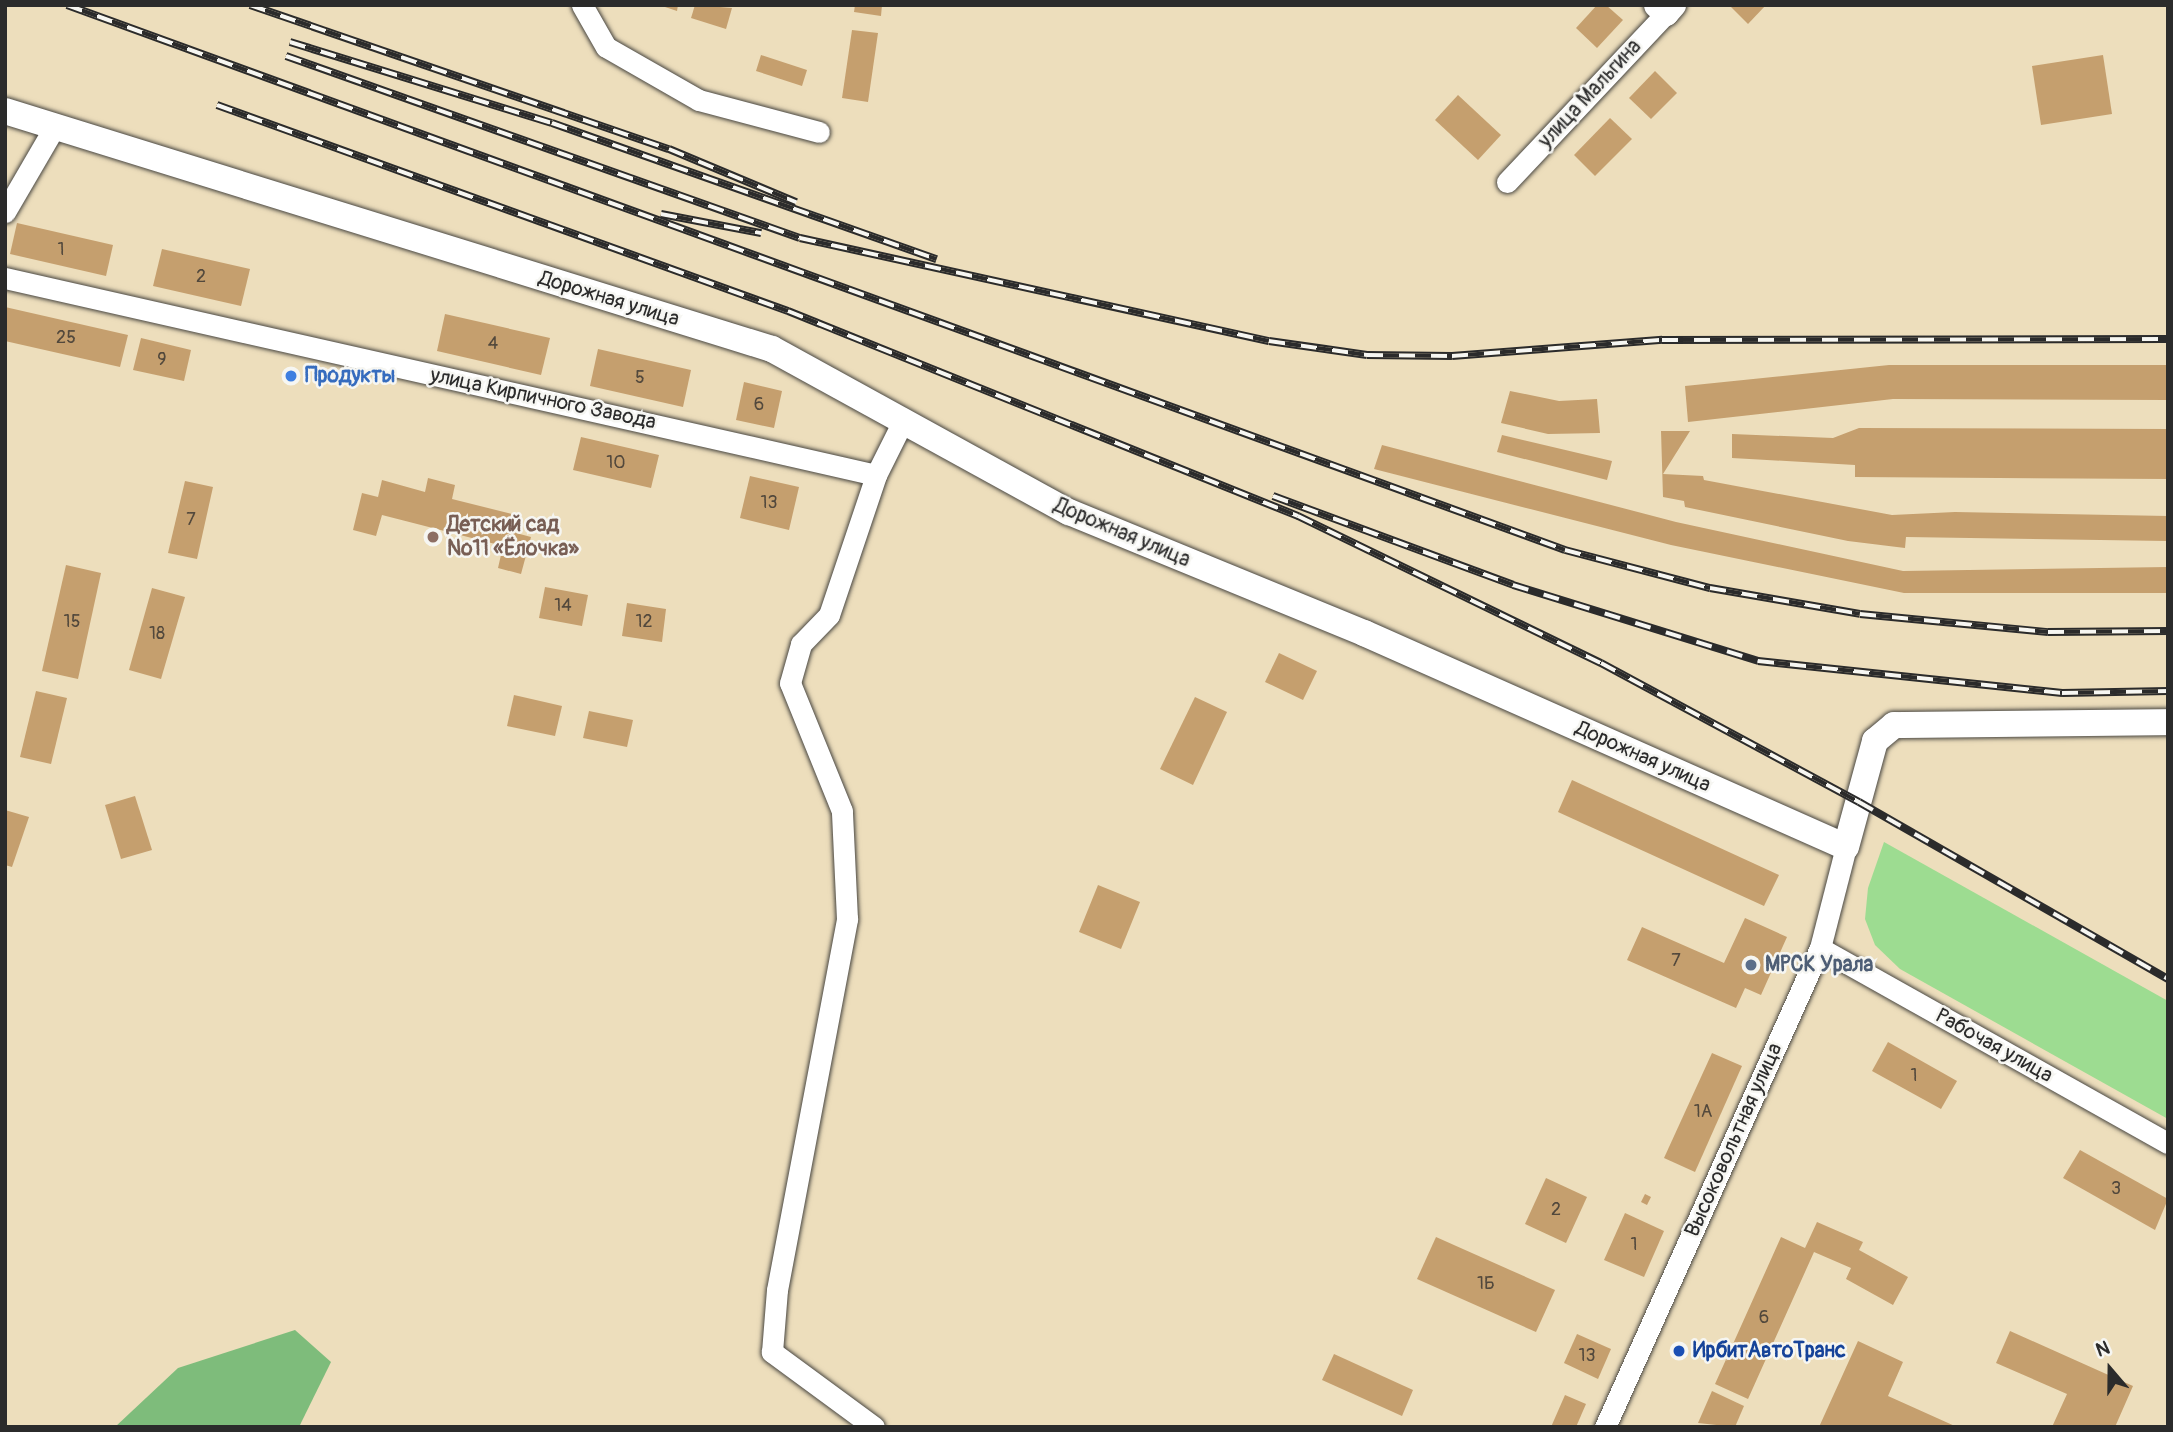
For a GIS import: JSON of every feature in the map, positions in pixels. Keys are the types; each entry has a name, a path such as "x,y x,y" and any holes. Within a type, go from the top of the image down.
{"street":[{"path":"582,5 606,47 699,100 819,131"},
{"name":"улица Мальгина","path":"1507,182 1666,8"},
{"name":"Дорожная улица","path":"5,111 772,349 902,424 1069,512 1364,633 1846,847"},
{"path":"5,212 55,126"},
{"name":"улица Кирпичного Завода","path":"5,278 876,475"},
{"path":"874,1427 772,1352 777,1290 847,919 842,811 790,683 802,644 829,615 876,475 902,424"},
{"path":"1846,847 1875,741 1894,724 2168,722"},
{"name":"Высоковольтная улица","path":"1605,1427 1821,948 1846,847"},
{"name":"Рабочая улица","path":"1821,948 2168,1143"}],"green space":[{"path":"1884,842 2168,1001 2168,1119 1900,969 1875,945 1865,919 1868,888"},
{"path":"295,1330 331,1362 299,1427 115,1427 178,1368"}],"building":[{"path":"659,5 678,5 677,11"},
{"path":"695,5 732,8 726,29 691,18"},
{"path":"855,5 882,5 881,16 854,12"},
{"path":"1597,5 1606,5 1623,20 1597,48 1576,28"},
{"path":"1729,5 1766,5 1748,24"},
{"path":"852,30 878,33 868,102 842,98"},
{"path":"761,55 807,70 802,86 756,71"},
{"path":"2103,55 2112,114 2041,125 2032,66"},
{"path":"1655,71 1677,93 1651,119 1629,98"},
{"path":"1458,95 1501,135 1478,160 1435,120"},
{"path":"1610,118 1632,139 1595,176 1574,155"},
{"path":"17,223 113,245 106,276 10,254"},
{"path":"162,249 250,269 241,306 153,286"},
{"path":"5,307 128,335 120,367 5,341"},
{"path":"445,314 550,338 541,375 437,351"},
{"path":"141,338 191,350 184,381 133,370"},
{"path":"598,349 691,370 683,407 590,386"},
{"path":"1889,365 2168,365 2168,400 1893,399 1688,422 1685,386"},
{"path":"744,382 782,391 774,428 736,420"},
{"path":"1510,391 1559,401 1597,399 1600,433 1548,434 1501,423"},
{"path":"1859,428 2168,429 2168,479 1855,477 1855,465 1732,458 1732,434 1833,438"},
{"path":"1661,431 1690,431 1663,474 1703,476 1704,480 1892,515 1955,512 2168,516 2168,541 1906,537 1905,548 1848,541 1685,507 1684,501 1663,497"},
{"path":"1502,435 1612,461 1607,480 1497,452"},
{"path":"581,437 659,455 651,488 573,470"},
{"path":"1382,445 1676,522 1903,571 2168,567 2168,593 1904,593 1671,545 1374,469"},
{"path":"750,476 799,487 789,530 740,518"},
{"path":"428,478 455,485 452,499 520,516 516,533 531,537 521,574 498,568 503,546 382,515 376,536 353,530 362,493 378,497 382,480 425,492"},
{"path":"185,481 213,487 197,559 168,553"},
{"path":"66,565 101,573 78,679 42,671"},
{"path":"545,587 588,595 582,626 539,618"},
{"path":"152,588 185,597 161,679 129,670"},
{"path":"627,603 666,609 662,642 622,636"},
{"path":"1279,653 1317,671 1303,700 1265,682"},
{"path":"36,691 67,698 51,764 20,757"},
{"path":"514,695 562,706 555,736 507,726"},
{"path":"1195,697 1227,712 1193,785 1160,769"},
{"path":"589,711 633,720 627,747 583,738"},
{"path":"1572,780 1779,875 1764,906 1558,812"},
{"path":"135,796 152,850 121,859 105,805"},
{"path":"5,810 29,817 12,867 5,865"},
{"path":"1098,885 1140,902 1121,949 1079,932"},
{"path":"1745,918 1787,937 1761,995 1745,988 1736,1008 1627,960 1642,927 1724,963"},
{"path":"1888,1042 1957,1081 1941,1109 1872,1071"},
{"path":"1712,1053 1742,1066 1695,1172 1664,1158"},
{"path":"2080,1150 2168,1199 2155,1230 2063,1178"},
{"path":"1546,1178 1587,1197 1566,1243 1525,1224"},
{"path":"1645,1194 1651,1197 1647,1205 1641,1202"},
{"path":"1625,1213 1664,1231 1644,1277 1604,1260"},
{"path":"1817,1222 1863,1242 1859,1250 1908,1277 1893,1305 1846,1279 1851,1268 1814,1252 1748,1399 1715,1384 1781,1237 1805,1248"},
{"path":"1436,1237 1555,1290 1536,1332 1417,1279"},
{"path":"2010,1331 2133,1386 2115,1427 2052,1427 2067,1394 1996,1363"},
{"path":"1577,1334 1611,1349 1598,1379 1564,1363"},
{"path":"1858,1341 1903,1362 1888,1396 1957,1427 1819,1427"},
{"path":"1334,1354 1413,1390 1402,1416 1322,1380"},
{"path":"1712,1391 1744,1406 1735,1427 1698,1423"},
{"path":"1565,1395 1586,1404 1576,1427 1551,1427"}],"railway":[{"path":"67,5 1565,550 1710,588 1860,614 2048,632 2168,631"},
{"path":"250,5 669,149 796,202"},
{"path":"290,42 552,123 937,259"},
{"path":"286,56 800,238 1269,341 1367,355 1452,356 1662,340 2168,339"},
{"path":"217,105 788,311 1298,516 1601,663 1859,802 2168,979"},
{"path":"661,214 761,233"},
{"path":"1273,496 1513,585 1758,661 2062,693 2168,691"}],"place":[{"name":"Продукты","path":"291,376"},
{"name":"Детский сад №11 «Ёлочка»","path":"433,537"},
{"name":"МРСК Урала","path":"1751,965"},
{"name":"ИрбитАвтоТранс","path":"1679,1351"}]}
